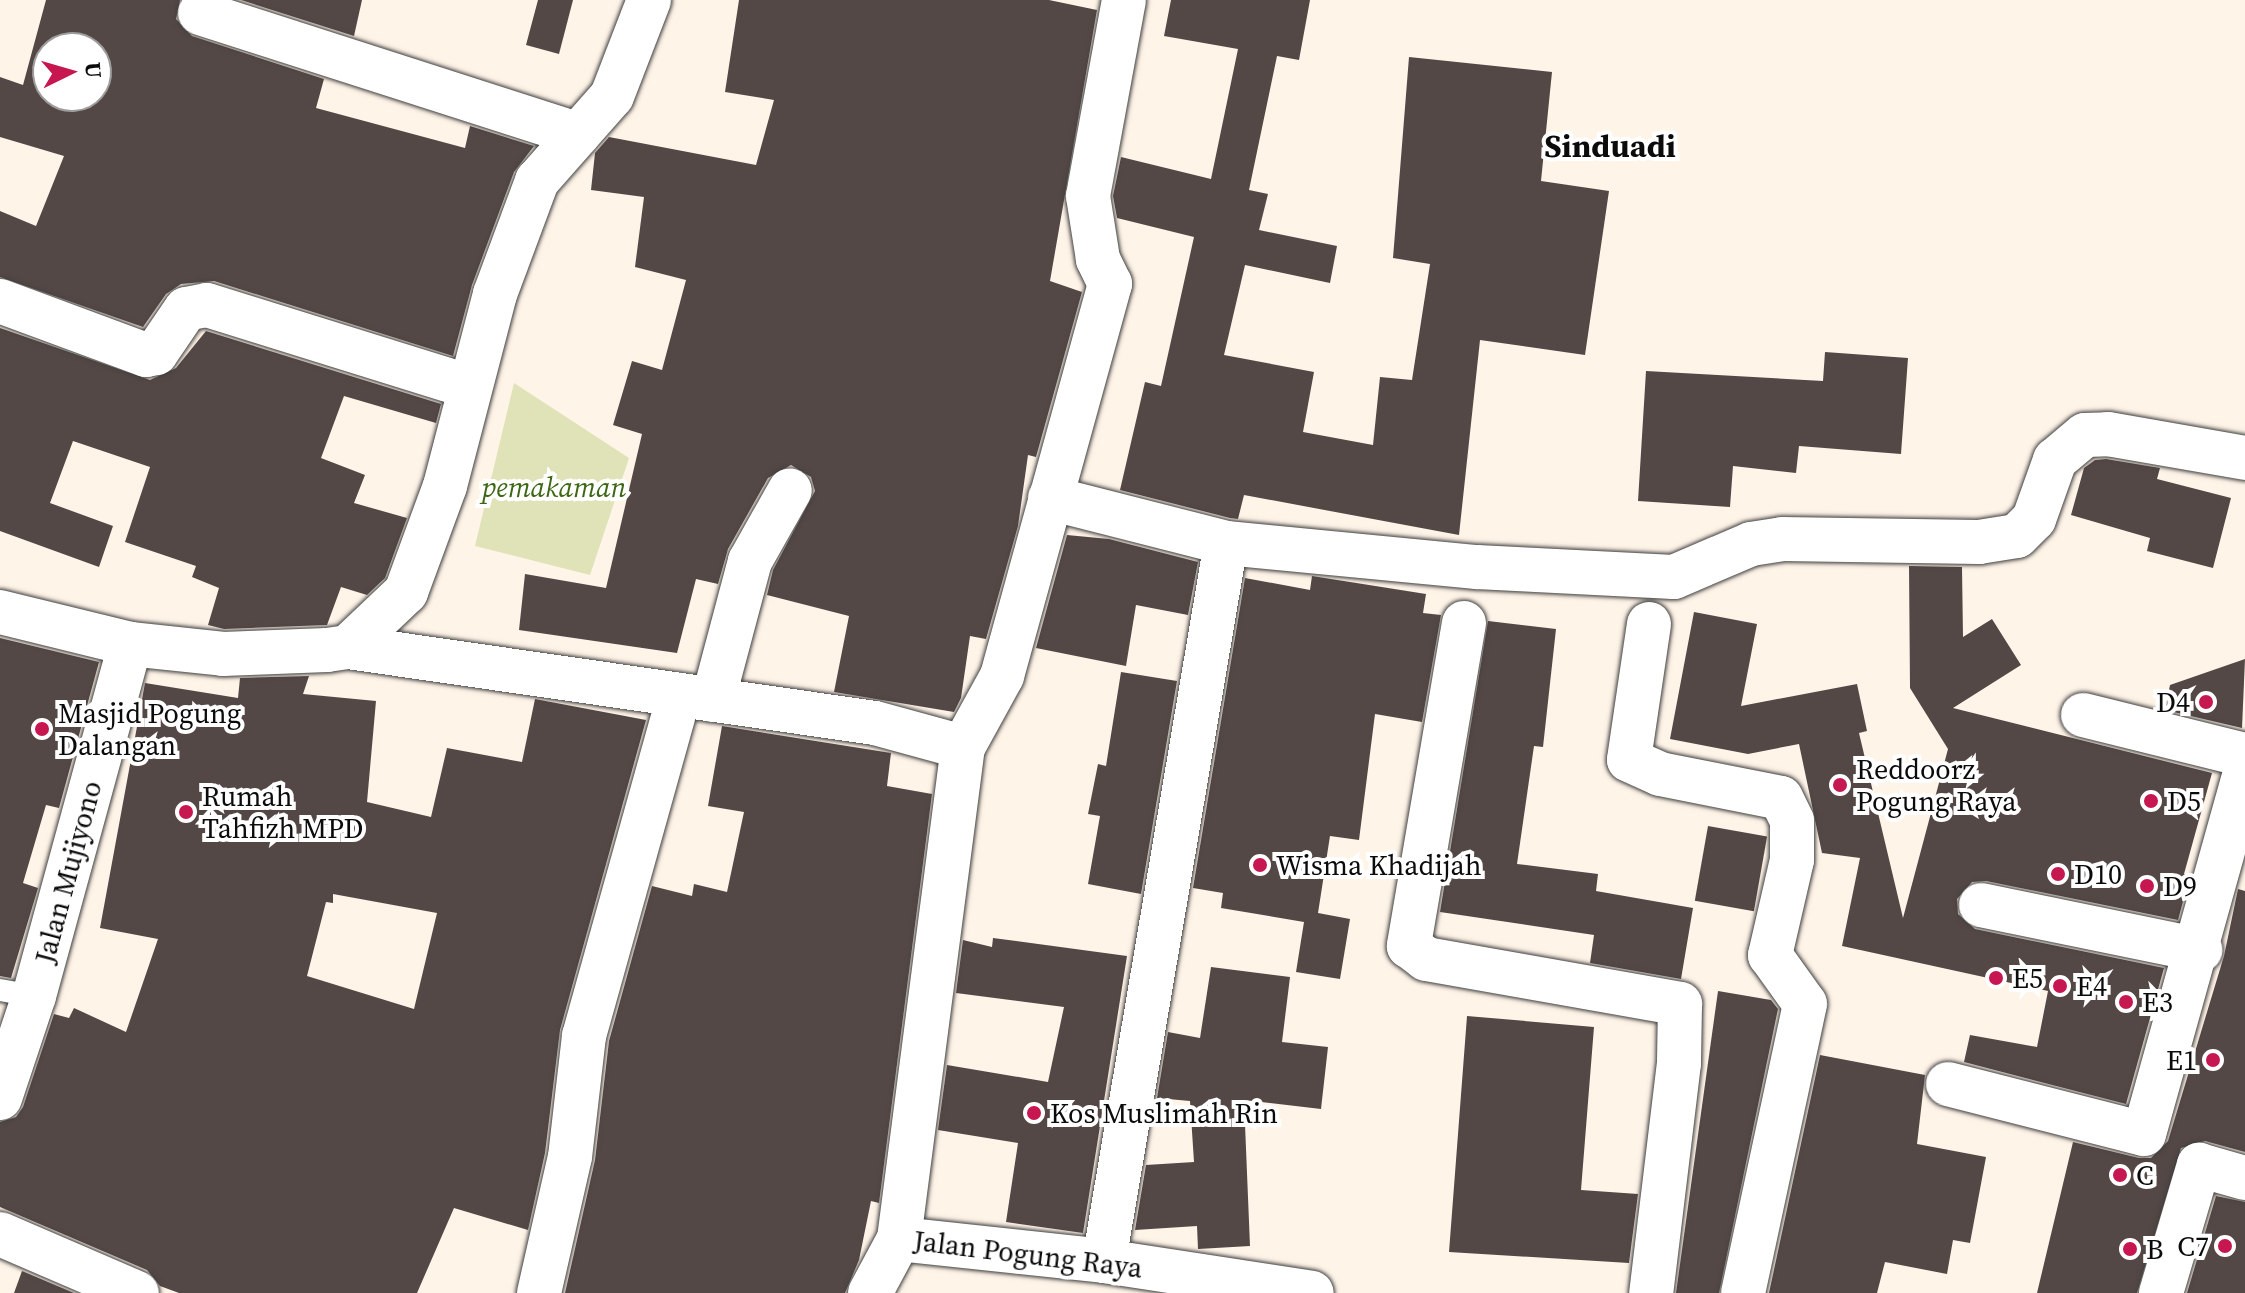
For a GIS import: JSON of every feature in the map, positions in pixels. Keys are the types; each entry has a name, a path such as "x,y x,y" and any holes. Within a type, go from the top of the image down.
{"street":[{"path":"348,647 406,592 445,486 495,294 537,181 612,96 649,0"},
{"path":"899,1239 963,747 1002,676 1110,284 1098,259 1088,196 1124,0"},
{"path":"200,13 578,134"},
{"path":"0,301 146,355 156,353 186,309 207,305 470,387"},
{"path":"1050,498 1226,543 1477,567 1674,577 1751,544 1782,539 1979,542 2017,536 2034,519 2055,460 2085,435 2108,434 2245,458"},
{"path":"539,1293 570,1157 584,1036 696,698 750,561 790,490"},
{"path":"1104,1261 1226,543"},
{"path":"0,612 130,644 223,654 348,647 875,723 963,747"},
{"path":"1464,623 1409,946 1426,959 1680,1004 1679,1063 1651,1293"},
{"path":"1649,624 1629,760 1660,774 1781,798 1792,821 1792,860 1770,955 1805,1004 1743,1293"},
{"name":"Jalan Mujiyono","path":"0,1098 17,993 130,644"},
{"path":"2083,715 2245,755"},
{"path":"1948,1084 2144,1134 2200,950 2245,773"},
{"path":"1981,905 2200,950"},
{"path":"2161,1293 2199,1165 2245,1178"},
{"path":"0,1234 137,1293"},
{"name":"Jalan Pogung Raya","path":"870,1293 899,1239 1104,1261 1312,1293"}],"green space":[{"name":"pemakaman","path":"514,383 629,458 590,575 475,546"}],"building":[{"path":"46,0 180,0 176,19 192,36 324,79 316,108 465,148 470,126 534,146 514,172 472,285 453,356 214,281 181,284 166,294 143,327 0,277 0,211 36,226 64,156 0,137 0,77 23,85 32,52 32,112 112,112 112,32 37,32"},
{"path":"241,0 362,0 354,36"},
{"path":"538,0 573,0 559,54 526,45"},
{"path":"739,0 1049,0 1097,10 1050,281 1082,292 1036,457 1028,455 1018,526 986,639 970,636 961,698 954,712 834,692 849,616 767,595 773,570 815,491 811,477 791,465 768,478 728,549 718,584 696,579 677,653 519,630 525,574 606,588 642,434 613,425 632,361 662,370 686,280 635,267 644,197 591,190 595,153 609,137 756,165 774,100 725,92"},
{"path":"1171,0 1310,0 1299,60 1277,56 1249,190 1268,194 1259,230 1337,246 1330,283 1245,265 1224,355 1314,372 1303,432 1373,445 1380,377 1412,380 1430,264 1393,258 1409,57 1552,72 1541,181 1609,191 1585,355 1480,340 1459,535 1244,495 1238,519 1230,518 1120,490 1145,382 1161,386 1194,237 1117,218 1113,196 1121,157 1211,179 1238,49 1164,36"},
{"path":"0,328 150,380 176,368 206,331 441,404 436,423 344,396 321,458 365,475 354,503 407,518 385,578 367,595 341,587 327,625 224,629 208,625 219,588 192,577 196,566 125,542 150,467 73,441 50,503 113,526 99,567 0,531"},
{"path":"1825,352 1908,358 1901,454 1799,446 1796,473 1733,466 1730,507 1638,501 1646,371 1823,381"},
{"path":"2095,460 2160,468 2157,479 2231,498 2213,568 2147,551 2150,538 2071,515 2084,468"},
{"path":"1067,535 1109,539 1198,562 1188,615 1136,605 1126,666 1036,648"},
{"path":"1909,566 1962,567 1963,637 1992,619 2021,665 1953,708 2212,773 2184,874 2190,876 2178,920 1986,881 1972,882 1957,899 1958,914 1975,929 2164,968 2126,1104 1964,1062 1970,1035 2037,1047 2048,991 1842,946 1860,858 1822,853 1799,744 1748,754 1670,739 1694,612 1757,624 1741,706 1857,684 1867,731 1859,733 1903,918 1948,749 1910,688"},
{"path":"1312,576 1426,594 1423,613 1441,615 1422,722 1375,714 1359,840 1330,836 1318,913 1350,919 1340,979 1296,972 1304,922 1221,908 1223,893 1193,888 1245,578 1310,590"},
{"path":"1488,621 1556,629 1543,747 1534,746 1517,864 1598,874 1596,891 1693,908 1681,979 1590,963 1594,935 1440,912"},
{"name":"Masjid Pogung Dalangan","path":"0,638 99,662 59,808 46,805 23,883 38,888 11,978 0,976"},
{"name":"D4","path":"2245,659 2242,728 2165,710 2170,685"},
{"path":"1121,672 1177,681 1141,894 1088,884 1100,816 1088,814 1098,764 1106,766"},
{"path":"309,676 303,694 376,701 367,802 431,817 447,748 522,762 535,699 646,720 560,1030 545,1153 528,1230 454,1208 417,1293 179,1293 160,1286 147,1270 0,1207 0,1122 16,1117 23,1107 54,1014 69,1018 74,1008 126,1032 158,939 100,928 145,683 238,698 240,678","holes":["333,894 437,913 414,1009 307,976 326,902 333,903"]},
{"path":"722,726 891,753 887,786 932,794 879,1203 871,1201 859,1260 845,1293 565,1293 595,1160 609,1041 652,886 692,896 694,884 727,892 744,812 708,806"},
{"path":"1708,826 1767,836 1754,911 1695,901"},
{"path":"2238,889 2245,891 2245,1152 2205,1141 2181,1148 2137,1293 2037,1293 2073,1142 2139,1158 2151,1158 2168,1141 2224,956"},
{"path":"993,938 1127,956 1083,1233 1006,1222 1018,1143 938,1130 947,1065 1048,1082 1064,1007 956,993 963,940 992,947"},
{"path":"1211,967 1290,977 1282,1042 1328,1047 1321,1109 1244,1100 1250,1246 1198,1249 1197,1226 1135,1230 1146,1165 1194,1162 1190,1101 1157,1098 1168,1032 1200,1038"},
{"path":"1718,991 1771,1000 1778,1009 1719,1293 1676,1293"},
{"path":"1467,1016 1594,1027 1581,1190 1638,1194 1629,1263 1449,1252"},
{"path":"1820,1055 1925,1075 1917,1144 1986,1157 1970,1243 1953,1240 1947,1274 1885,1262 1877,1293 1769,1293"},
{"name":"C7","path":"2216,1196 2245,1202 2245,1293 2187,1293"},
{"path":"22,1271 74,1293 14,1293"}],"place":[{"name":"D4","path":"2206,702"},
{"name":"Masjid Pogung Dalangan","path":"42,729"},
{"name":"Reddoorz Pogung Raya","path":"1840,785"},
{"name":"D5","path":"2151,801"},
{"name":"Rumah Tahfizh MPD","path":"186,812"},
{"name":"Wisma Khadijah","path":"1260,865"},
{"name":"D10","path":"2058,874"},
{"name":"D9","path":"2147,886"},
{"name":"E5","path":"1996,978"},
{"name":"E4","path":"2060,986"},
{"name":"E3","path":"2126,1002"},
{"name":"E1","path":"2213,1060"},
{"name":"Kos Muslimah Rin","path":"1034,1113"},
{"name":"C","path":"2120,1175"},
{"name":"C7","path":"2225,1246"},
{"name":"B","path":"2130,1249"}],"district":[{"name":"Sinduadi","path":"1610,146"}]}
